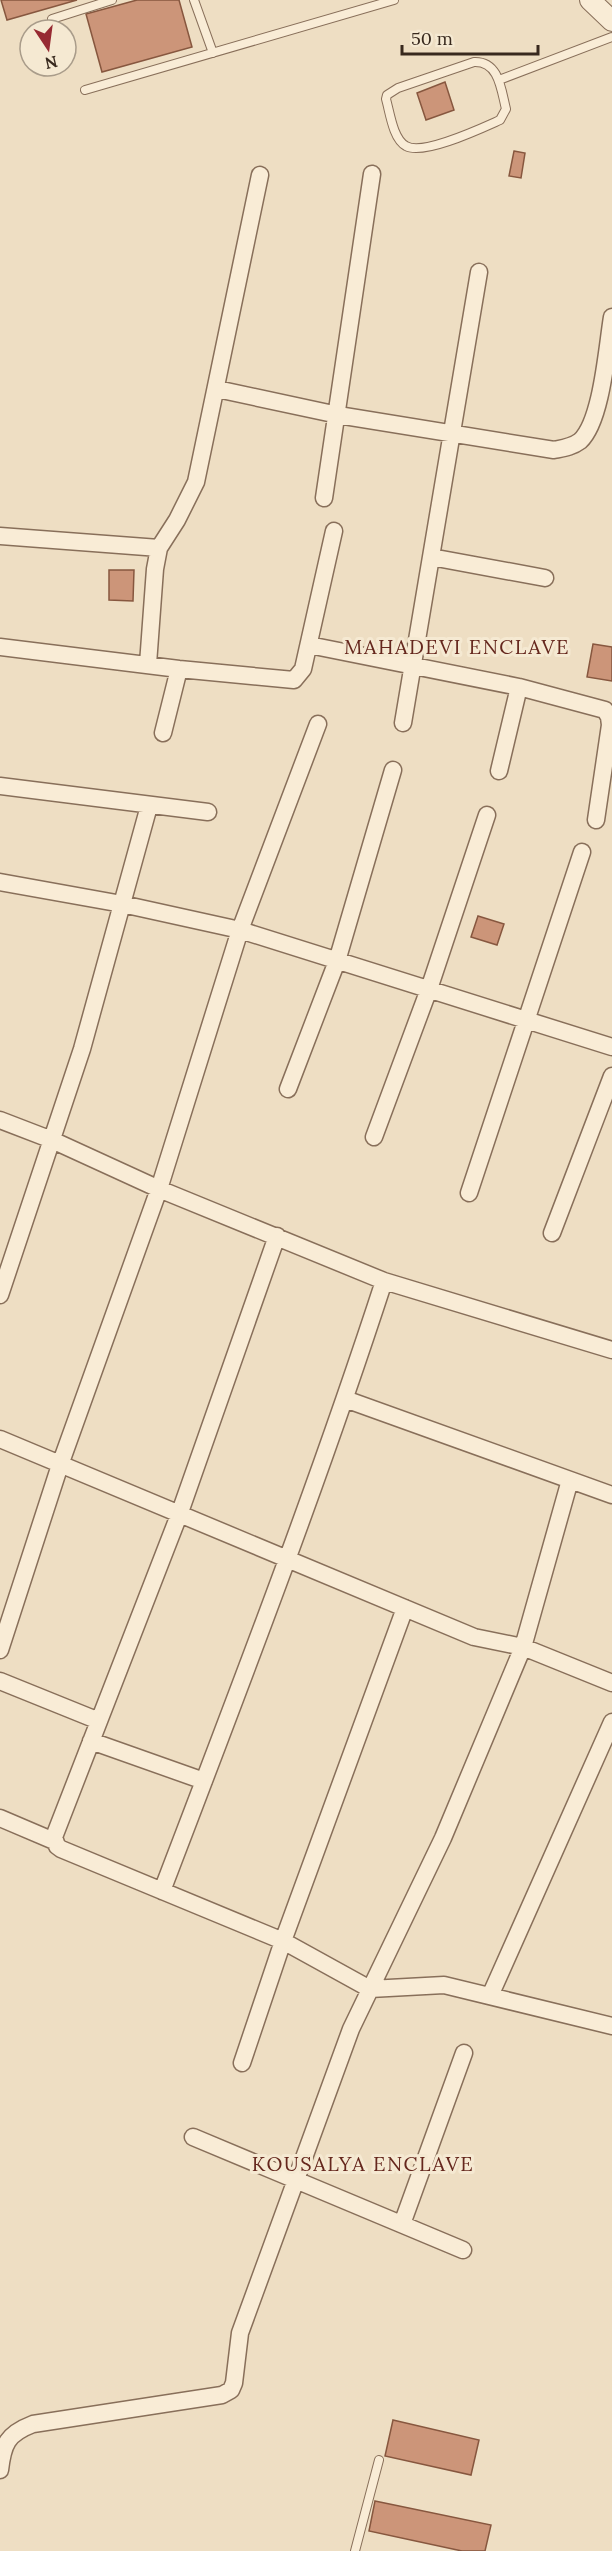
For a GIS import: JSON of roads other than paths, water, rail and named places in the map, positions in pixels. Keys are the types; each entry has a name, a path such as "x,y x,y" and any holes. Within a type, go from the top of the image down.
{"street":[{"path":"324,498 372,174"},
{"path":"148,664 155,568 159,548 177,520 196,482 260,175"},
{"path":"403,723 479,272"},
{"path":"217,389 338,415 554,450 569,447 581,440 595,417 612,317"},
{"path":"0,647 179,669 294,680 303,669 334,531"},
{"path":"0,536 159,548"},
{"path":"431,557 545,578"},
{"path":"309,645 414,664 519,687 605,710 609,717 596,820"},
{"path":"163,733 179,669"},
{"path":"499,771 519,687"},
{"path":"0,1650 60,1465 159,1189 240,930 318,724"},
{"path":"288,1089 337,961 393,770"},
{"path":"0,786 208,812"},
{"path":"0,1295 82,1049 148,806"},
{"path":"374,1137 429,989 487,815"},
{"path":"469,1193 524,1021 582,852"},
{"path":"0,882 122,904 240,930 612,1047"},
{"path":"552,1233 612,1076"},
{"path":"0,1120 52,1140 159,1189 384,1281 612,1350"},
{"path":"54,1841 179,1515 277,1236"},
{"path":"162,1891 289,1559 384,1281"},
{"path":"345,1399 612,1495"},
{"path":"0,1438 474,1637 523,1647 612,1683"},
{"path":"0,2470 3,2448 10,2437 17,2430 33,2424 202,2399 222,2395 231,2390 236,2373 240,2333 351,2029 443,1838 523,1647 570,1480"},
{"path":"242,2062 283,1941 405,1608"},
{"path":"0,1681 99,1721"},
{"path":"490,1996 612,1722"},
{"path":"91,1742 204,1781"},
{"path":"0,1818 54,1841 62,1849 283,1941 370,1989 444,1985 612,2026"},
{"path":"402,2224 464,2053"},
{"path":"193,2138 463,2250"}],"lane":[{"path":"55,18 112,0"},
{"path":"194,0 213,53"},
{"path":"85,90 394,0"},
{"path":"499,80 612,37"},
{"path":"474,62 483,62 491,66 499,80 506,109 500,120 464,135 421,148 406,147 398,138 386,99 391,91 474,62"},
{"path":"355,2551 379,2460"}],"district":[{"name":"MAHADEVI ENCLAVE","path":"457,646"},
{"name":"KOUSALYA ENCLAVE","path":"363,2163"}]}
